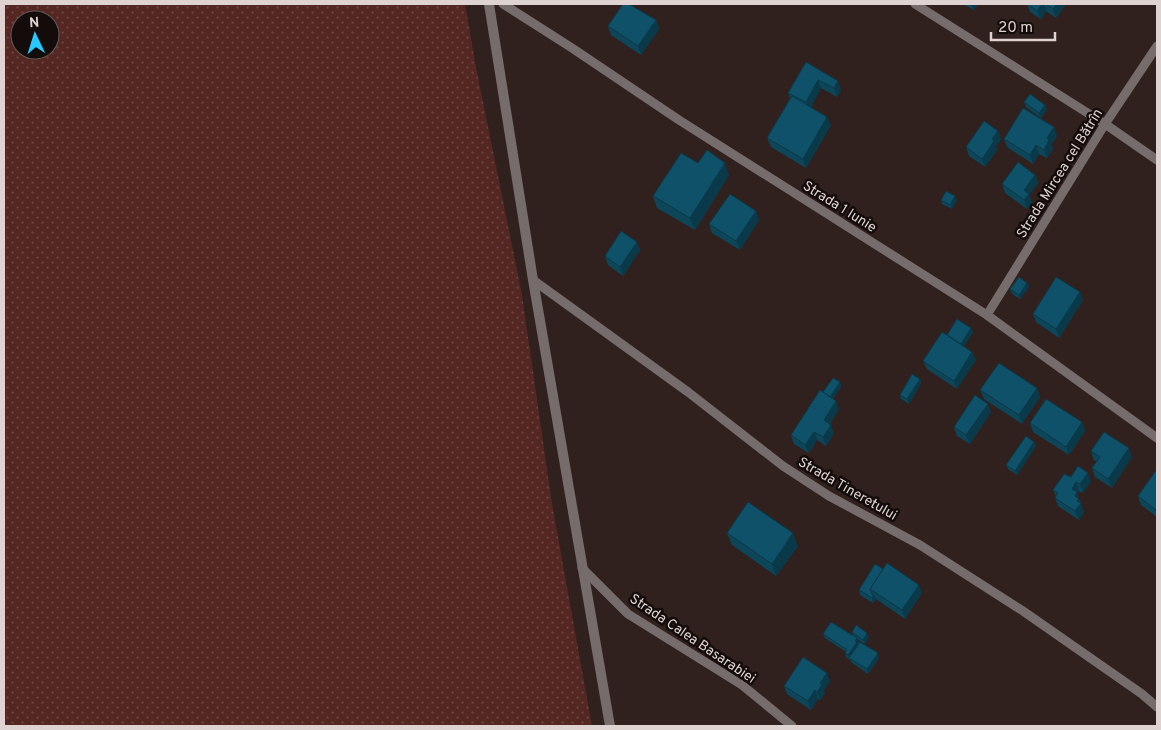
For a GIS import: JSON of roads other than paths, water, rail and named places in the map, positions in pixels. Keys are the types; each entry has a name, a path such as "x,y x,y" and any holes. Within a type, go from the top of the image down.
{"street":[{"path":"489,4 533,280 610,726"}],"lane":[{"name":"Strada 1 Iunie","path":"503,4 679,120 987,315 1157,438"},
{"path":"915,4 1105,124 1157,160"},
{"name":"Strada Mircea cel Bătrîn","path":"987,315 1105,124 1157,46"},
{"name":"Strada Tineretului","path":"533,280 688,392 782,466 829,496 920,545 1015,606 1142,694 1157,707"},
{"name":"Strada Calea Basarabiei","path":"582,568 628,614 742,685 792,726"}]}
